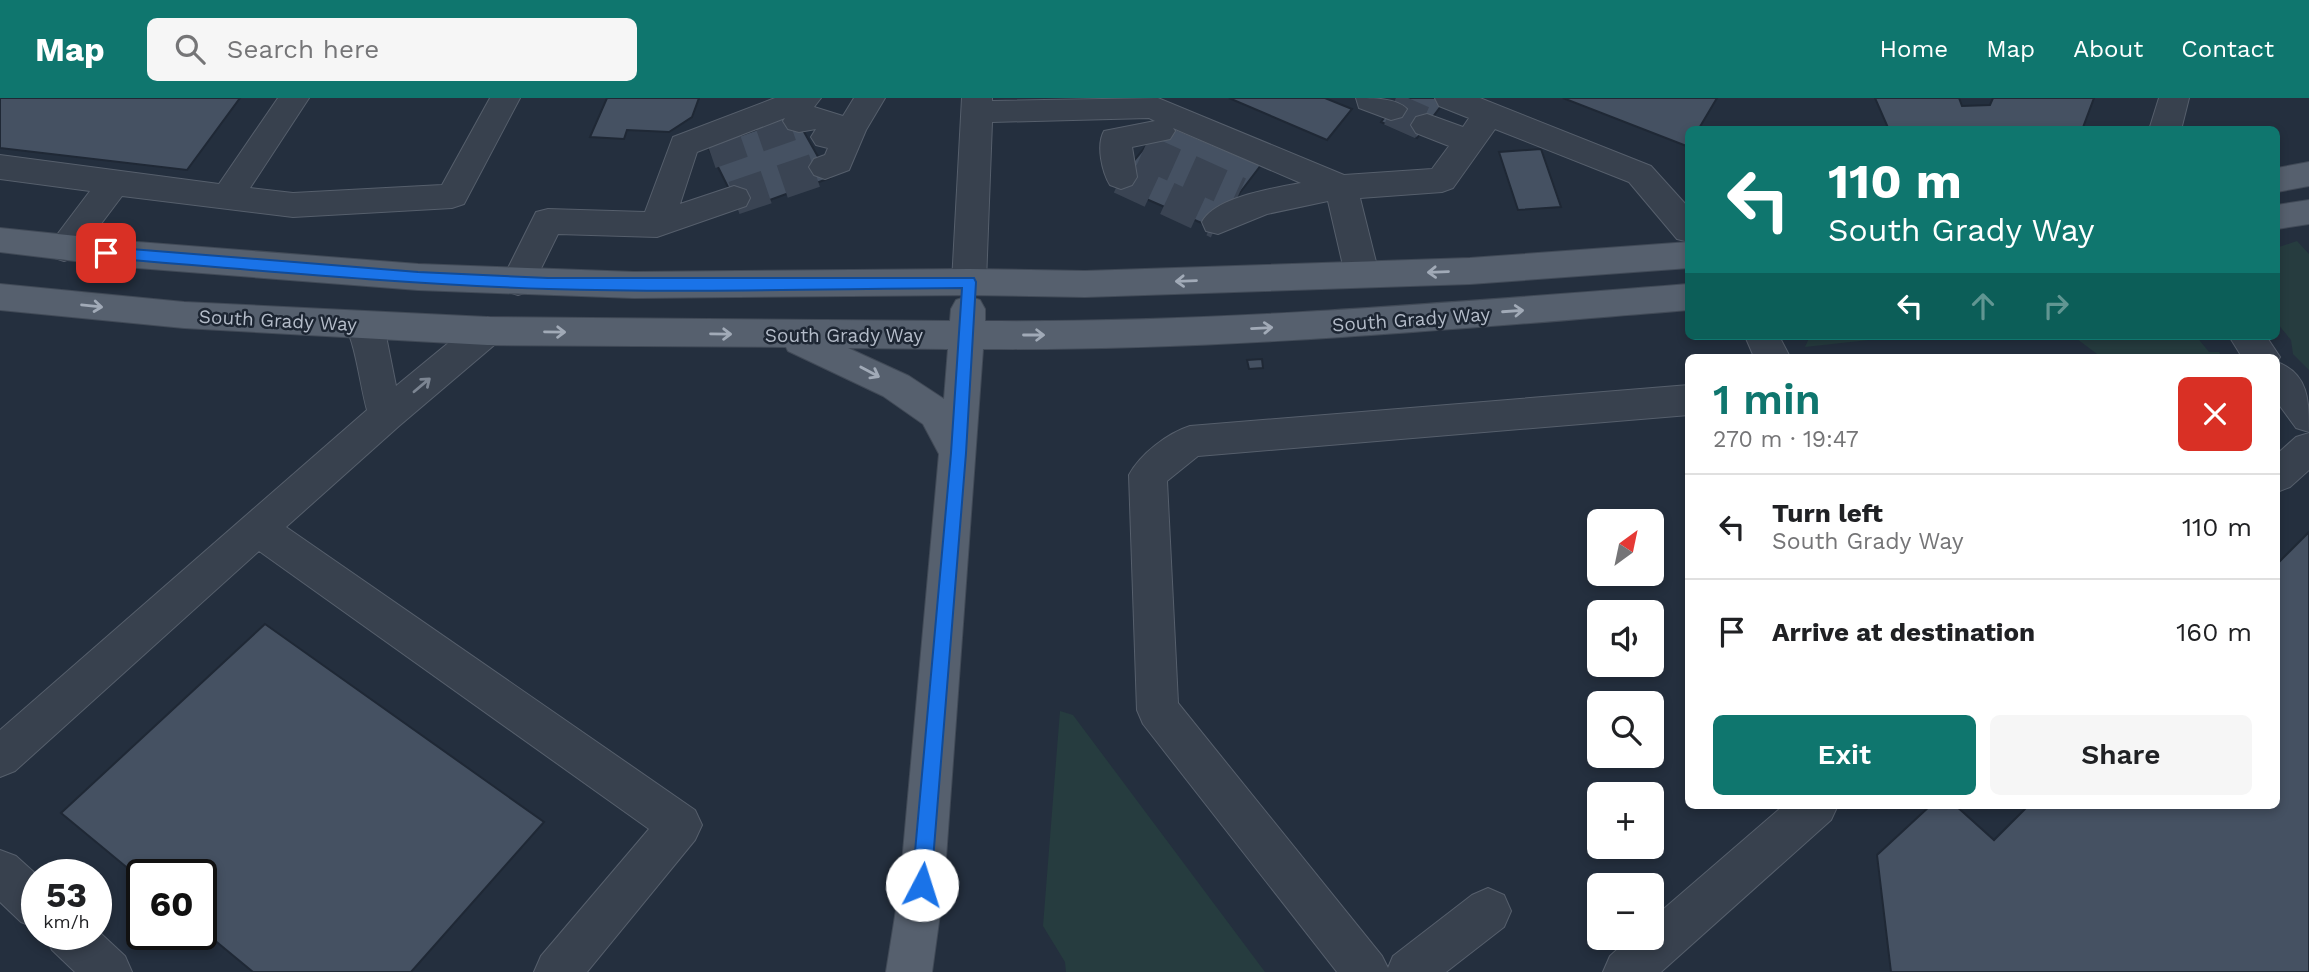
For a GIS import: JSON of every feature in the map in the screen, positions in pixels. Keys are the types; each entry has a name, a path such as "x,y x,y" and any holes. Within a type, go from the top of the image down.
{"main road":[{"path":"2280,179 2309,174"},
{"path":"2280,217 2309,212"},
{"path":"0,240 240,264 518,282 634,285 969,282 1085,284 1470,271 1685,255"},
{"path":"0,267 24,266 44,260 64,248"},
{"path":"5,301 42,285 83,275 202,285 240,264"},
{"path":"475,330 518,282"},
{"path":"911,972 922,885 958,453 969,282"},
{"name":"South Grady Way","path":"5,301 184,316 475,330 1116,335 1300,327 1685,297"},
{"path":"785,334 852,363 916,399 936,413 958,453"}],"street":[{"path":"227,197 294,98"},
{"path":"0,167 293,205 452,196 505,98"},
{"path":"851,128 811,117 810,132 838,162 851,128 870,98"},
{"path":"2166,126 2175,98"},
{"path":"969,282 976,105 1140,125"},
{"path":"1121,177 1140,125 1152,107 1340,187"},
{"path":"1438,111 1479,128 1640,174 1685,225"},
{"path":"1218,222 1251,190 1442,180 1479,128"},
{"path":"661,210 684,145 810,132"},
{"path":"518,282 548,220 661,210 722,175 677,166"},
{"path":"64,248 114,183"},
{"path":"1340,187 1362,274"},
{"path":"362,325 369,336 373,367 386,415"},
{"path":"0,757 386,415 475,330"},
{"path":"2249,340 2260,354"},
{"path":"2280,380 2309,417"},
{"path":"1366,972 1158,710 1148,475 1190,441 1685,400"},
{"path":"2280,473 2309,448"},
{"path":"258,529 680,825 557,972"},
{"path":"1626,972 1811,809"},
{"path":"0,873 21,892"},
{"path":"1409,972 1488,911"},
{"path":"85,950 109,972"}],"green space":[{"path":"2297,241 2309,254 2309,370 2293,354 2291,340 2280,327 2280,247"},
{"path":"1808,340 1869,340 1805,347"},
{"path":"2078,340 2199,340 2209,352 2220,354 2097,354"},
{"path":"1060,711 1073,715 1265,972 1066,972 1065,962 1043,926"}],"building":[{"path":"0,98 240,98 187,170 0,148"},
{"path":"607,98 699,98 692,117 669,132 627,130 624,139 590,137"},
{"path":"1229,98 1325,98 1352,109 1327,140"},
{"path":"1400,98 1447,98 1417,138 1381,122"},
{"path":"1563,98 1717,98 1700,126 1685,126 1685,145"},
{"path":"1875,98 1959,98 1962,106 1990,105 1993,98 2094,98 2084,126 1887,126"},
{"path":"795,116 830,178 740,211 708,147"},
{"path":"1164,124 1261,165 1213,228 1114,185"},
{"path":"1541,149 1561,207 1518,210 1499,152"},
{"path":"1262,359 1263,368 1249,369 1247,360"},
{"path":"2309,532 2309,972 1891,972 1877,855 1927,809 1959,809 1994,840 2025,809 2280,809 2280,561"},
{"path":"265,624 544,822 411,972 253,972 217,942 217,859 126,859 126,867 61,813"}],"tunnel":[{"path":"1391,109 1427,125"},
{"path":"710,152 799,121"},
{"path":"1143,151 1239,194"},
{"path":"734,198 825,167"},
{"path":"1121,177 1218,222"}],"route":[{"path":"106,253 418,277 548,283 634,285 969,282 958,453 922,885"}]}
